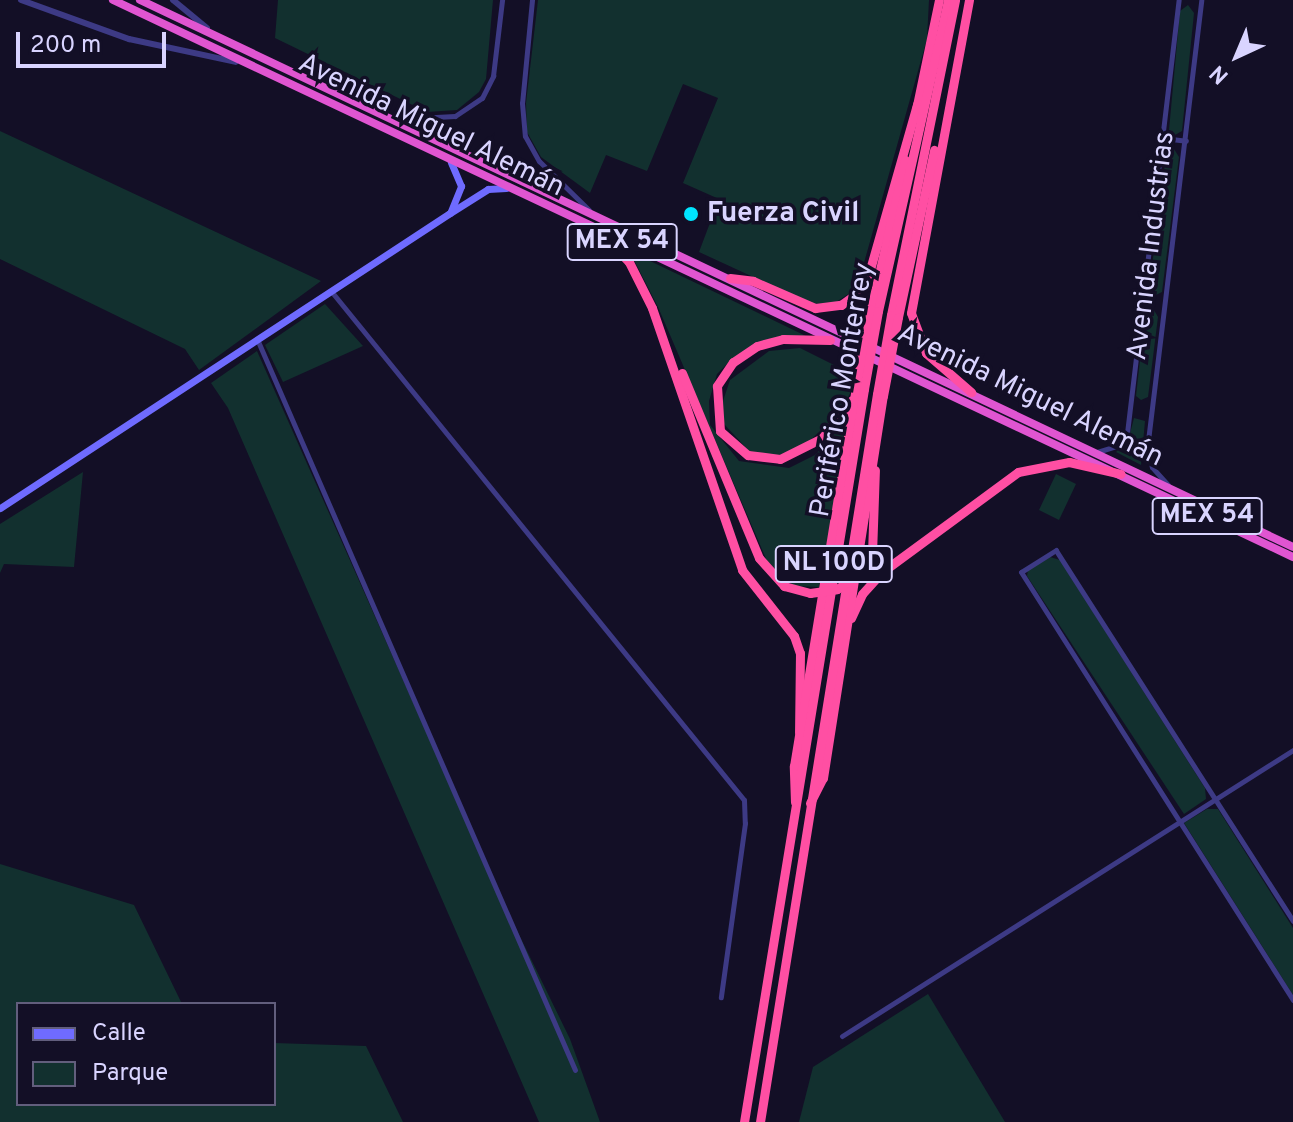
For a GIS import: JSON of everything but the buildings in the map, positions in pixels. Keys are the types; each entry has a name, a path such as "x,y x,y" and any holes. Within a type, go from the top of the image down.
{"highway":[{"name":"Avenida Miguel Alemán","path":"113,0 1293,557"},
{"name":"Avenida Miguel Alemán","path":"140,0 589,210 1293,547"},
{"path":"874,310 938,0"},
{"name":"Periférico Monterrey","path":"744,1122 796,805 858,390 948,0"},
{"name":"Periférico Monterrey","path":"760,1122 807,806 894,316 955,0"},
{"path":"966,0 911,313 926,353 971,392"},
{"path":"894,316 949,89"},
{"path":"730,278 753,281 815,308 832,307 855,295 869,273 917,104"},
{"path":"599,231 634,271 759,558 784,586 810,593 837,589 859,574 872,554 875,442"},
{"path":"830,340 769,342 733,362 717,386 720,431 748,455 780,459 822,438 858,390"},
{"path":"673,360 734,550 749,580 784,619 797,642 799,732 796,805"},
{"path":"799,732 858,390"},
{"path":"807,806 823,778 880,395"},
{"path":"842,656 853,611 875,579 1008,477 1058,462 1121,474"}],"main road":[{"path":"450,213 461,186 451,162"},
{"path":"0,508 450,213 491,188 511,189"}],"street":[{"path":"21,0 129,39 219,57 276,75"},
{"path":"173,0 220,37"},
{"path":"397,119 455,116 482,98 493,76 502,0"},
{"path":"532,0 522,103 525,136 539,161 589,210"},
{"name":"Avenida Industrias","path":"1096,452 1117,447 1127,435 1179,0"},
{"name":"Avenida Industrias","path":"1170,489 1152,467 1147,449 1201,0"},
{"path":"1163,138 1186,141"},
{"path":"331,291 744,800 745,823 721,997"},
{"path":"257,339 575,1070"},
{"path":"1293,921 1056,550 1021,572 1293,1000"},
{"path":"842,1036 1293,750"}],"green space":[{"path":"278,0 493,0 486,79 479,92 457,110 427,112 275,38"},
{"path":"538,0 929,0 927,39 860,277 850,293 836,302 812,304 699,252 719,199 683,183 718,98 683,84 647,171 606,155 590,193 541,157 527,132 526,103"},
{"path":"1188,5 1194,13 1182,131 1175,135 1169,130 1180,11"},
{"path":"0,131 321,281 199,370 185,349 0,259"},
{"path":"1174,149 1179,157 1162,292 1156,295 1149,290 1166,155"},
{"path":"621,247 808,337 779,337 731,360 717,374 709,401 710,425 739,461 789,468 815,455 850,416 819,587 794,586 767,561 658,307 635,262"},
{"path":"325,304 363,346 283,382 265,345"},
{"path":"1154,310 1158,317 1148,397 1141,400 1136,396 1145,315"},
{"path":"800,348 856,376 852,390 839,413 801,449 772,457 750,452 724,424 720,410 730,380 769,351"},
{"path":"257,351 488,871 570,1039 600,1122 539,1122 228,408 211,383"},
{"path":"1134,418 1145,421 1141,465 1116,452 1128,441"},
{"path":"83,472 74,567 4,564 0,573 0,524"},
{"path":"1056,474 1076,484 1059,520 1039,510"},
{"path":"1050,557 1060,560 1205,788 1206,799 1184,814 1027,576 1028,570"},
{"path":"1207,809 1218,809 1293,928 1293,995 1184,823"},
{"path":"0,864 134,905 181,1002 16,1002 16,1106 276,1106 276,1043 366,1046 403,1122 0,1122"},
{"path":"928,994 1005,1122 799,1122 813,1067"}],"place":[{"name":"Fuerza Civil","path":"691,214"}]}
